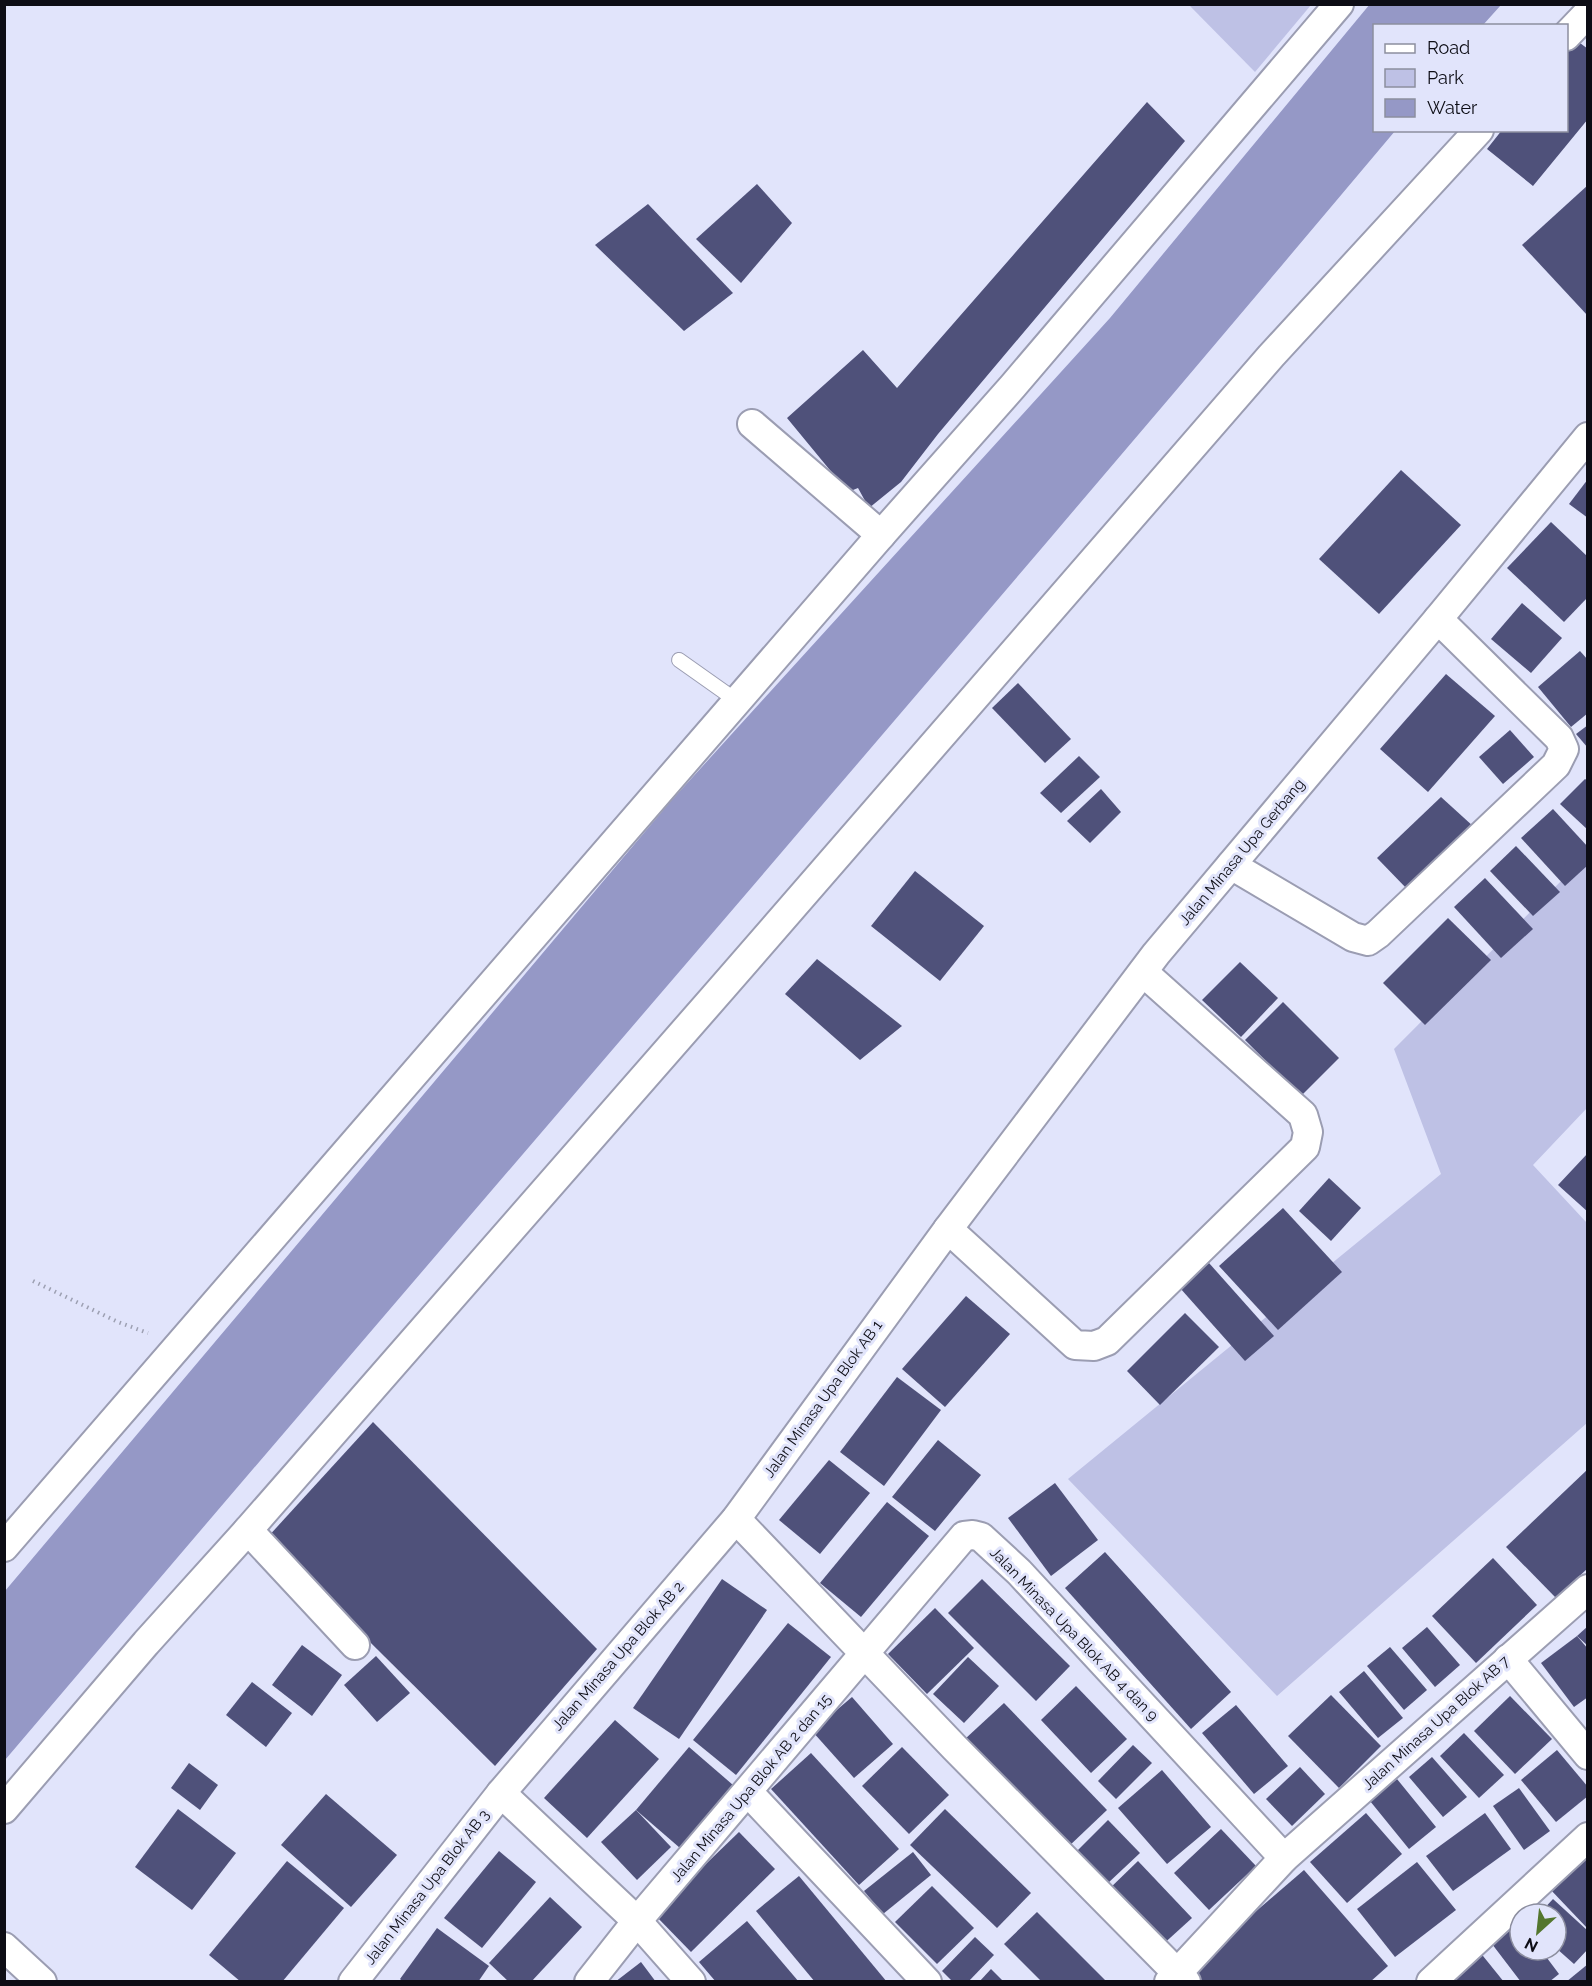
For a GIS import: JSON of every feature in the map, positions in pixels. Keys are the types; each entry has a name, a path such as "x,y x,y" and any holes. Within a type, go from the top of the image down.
{"street":[{"path":"4,1547 880,535 1013,386 1339,4"},
{"path":"1568,34 1587,13"},
{"path":"4,1809 146,1642 248,1530 1263,366 1477,132"},
{"path":"752,424 880,535"},
{"name":"Jalan Minasa Upa Gerbang","path":"911,1279 1143,972 1587,437"},
{"path":"1231,865 1353,937 1368,941 1556,765 1564,749 1559,738 1438,619"},
{"path":"948,1229 1075,1345 1094,1346 1107,1341 1305,1148 1308,1132 1303,1115 1143,972"},
{"name":"Jalan Minasa Upa Blok AB 1","path":"736,1519 911,1279"},
{"path":"736,1519 1178,1979"},
{"name":"Jalan Minasa Upa Blok AB 2","path":"501,1793 736,1519"},
{"path":"248,1530 355,1645"},
{"name":"Jalan Minasa Upa Blok AB 4 dan 9","path":"864,1654 964,1536 981,1537 1028,1581 1284,1858"},
{"name":"Jalan Minasa Upa Blok AB 7","path":"1178,1979 1284,1858 1587,1589"},
{"name":"Jalan Minasa Upa Blok AB 2 dan 15","path":"589,1982 637,1921 864,1654"},
{"path":"1508,1659 1587,1755"},
{"path":"748,1792 927,1982"},
{"path":"501,1793 637,1921 691,1982"},
{"name":"Jalan Minasa Upa Blok AB 3","path":"353,1982 501,1793"},
{"path":"1431,1982 1587,1837"},
{"path":"4,1947 42,1982"}],"lane":[{"path":"679,660 737,701"}],"path":[{"path":"33,1281 118,1322 179,1345"}],"green space":[{"path":"1189,5 1311,5 1255,72"},
{"path":"1587,855 1587,1108 1533,1165 1587,1223 1587,1423 1277,1696 1068,1479 1441,1174 1394,1049"}],"water":[{"path":"1370,4 1501,5 1484,24 1373,24 1373,132 1394,132 5,1760 5,1591 670,802 1110,318"}],"building":[{"path":"1576,40 1588,49 1588,119 1533,186 1487,149 1500,132 1568,132 1568,50"},
{"path":"1147,102 1185,141 938,434 901,482 869,508 858,488 848,492 787,418 863,350 897,388"},
{"path":"757,184 792,223 741,283 696,239"},
{"path":"1588,185 1588,316 1522,245"},
{"path":"648,204 733,293 684,331 595,245"},
{"path":"1401,470 1461,525 1379,614 1319,559"},
{"path":"1588,479 1588,518 1569,504"},
{"path":"1551,522 1588,557 1588,597 1564,622 1507,568"},
{"path":"1522,603 1562,638 1531,673 1491,639"},
{"path":"1580,651 1588,660 1588,713 1571,727 1538,687"},
{"path":"1446,674 1495,716 1428,792 1380,749"},
{"path":"1018,683 1071,739 1045,763 992,708"},
{"path":"1588,725 1588,748 1576,734"},
{"path":"1510,730 1534,757 1503,784 1479,757"},
{"path":"1079,756 1100,777 1061,813 1040,793"},
{"path":"1585,779 1588,781 1588,830 1560,804"},
{"path":"1101,789 1121,812 1090,843 1067,821"},
{"path":"1441,797 1474,827 1408,890 1377,858"},
{"path":"1553,809 1588,847 1588,865 1565,886 1521,838"},
{"path":"1516,846 1560,892 1533,916 1490,871"},
{"path":"915,871 984,926 940,981 871,926"},
{"path":"1485,878 1533,929 1501,958 1454,907"},
{"path":"1448,918 1491,960 1425,1025 1383,983"},
{"path":"817,959 902,1026 860,1060 785,994"},
{"path":"1240,962 1278,998 1241,1037 1202,1000"},
{"path":"1283,1002 1339,1058 1301,1096 1245,1040"},
{"path":"1588,1153 1588,1212 1558,1185"},
{"path":"1329,1178 1361,1208 1331,1241 1299,1211"},
{"path":"1283,1208 1342,1272 1278,1330 1219,1266"},
{"path":"1209,1263 1274,1336 1245,1361 1180,1288"},
{"path":"966,1296 1010,1334 945,1407 902,1369"},
{"path":"1185,1313 1219,1347 1160,1405 1127,1371"},
{"path":"897,1377 941,1410 884,1486 840,1452"},
{"path":"373,1422 597,1649 495,1766 266,1539"},
{"path":"938,1440 981,1475 935,1531 892,1497"},
{"path":"829,1460 870,1493 820,1554 779,1520"},
{"path":"1588,1469 1588,1568 1556,1598 1506,1547"},
{"path":"1055,1483 1098,1540 1051,1576 1008,1518"},
{"path":"887,1502 929,1536 861,1617 820,1583"},
{"path":"1105,1552 1231,1692 1191,1729 1065,1588"},
{"path":"1493,1558 1537,1605 1476,1663 1432,1616"},
{"path":"722,1579 767,1610 679,1739 633,1708"},
{"path":"982,1579 1070,1666 1036,1701 948,1613"},
{"path":"935,1608 974,1648 927,1694 888,1654"},
{"path":"788,1623 831,1657 736,1775 693,1740"},
{"path":"1588,1626 1588,1646 1577,1636"},
{"path":"1427,1627 1460,1665 1435,1687 1402,1648"},
{"path":"1577,1636 1588,1649 1588,1697 1574,1707 1541,1663"},
{"path":"302,1645 342,1675 312,1716 272,1685"},
{"path":"1390,1647 1427,1690 1404,1710 1367,1666"},
{"path":"376,1656 410,1693 377,1722 344,1685"},
{"path":"968,1657 999,1686 964,1723 933,1694"},
{"path":"1364,1671 1403,1718 1378,1738 1339,1692"},
{"path":"252,1682 292,1713 266,1747 226,1715"},
{"path":"1076,1686 1127,1739 1091,1773 1041,1720"},
{"path":"1331,1695 1381,1746 1339,1788 1288,1736"},
{"path":"1510,1696 1552,1739 1515,1774 1474,1731"},
{"path":"852,1697 893,1744 854,1778 812,1731"},
{"path":"1004,1703 1107,1810 1067,1848 965,1739"},
{"path":"1236,1705 1288,1766 1254,1794 1202,1733"},
{"path":"615,1720 659,1759 587,1838 544,1798"},
{"path":"1464,1733 1504,1775 1479,1798 1440,1756"},
{"path":"1133,1745 1152,1763 1116,1799 1098,1781"},
{"path":"689,1747 733,1785 680,1848 636,1810"},
{"path":"902,1747 949,1795 909,1834 862,1786"},
{"path":"1557,1750 1588,1787 1588,1796 1556,1822 1521,1780"},
{"path":"811,1753 899,1849 859,1885 771,1789"},
{"path":"1432,1757 1467,1797 1443,1817 1409,1777"},
{"path":"189,1763 218,1785 200,1810 171,1788"},
{"path":"1300,1767 1325,1794 1292,1826 1266,1799"},
{"path":"1162,1770 1211,1827 1167,1864 1118,1808"},
{"path":"1397,1779 1436,1827 1409,1849 1370,1801"},
{"path":"1519,1788 1550,1831 1524,1850 1493,1806"},
{"path":"326,1794 397,1855 351,1907 281,1845"},
{"path":"178,1809 236,1853 192,1910 135,1867"},
{"path":"945,1809 1031,1893 997,1928 910,1845"},
{"path":"636,1810 671,1847 637,1880 601,1842"},
{"path":"1366,1813 1402,1854 1347,1903 1310,1862"},
{"path":"1485,1813 1511,1849 1453,1891 1426,1856"},
{"path":"1108,1820 1140,1853 1107,1884 1076,1852"},
{"path":"1221,1829 1256,1866 1209,1910 1174,1873"},
{"path":"739,1832 775,1869 691,1952 654,1914"},
{"path":"499,1851 536,1882 482,1948 444,1918"},
{"path":"913,1852 931,1875 883,1914 864,1891"},
{"path":"1588,1853 1588,1929 1568,1908 1568,1902 1562,1902 1549,1888"},
{"path":"287,1861 344,1908 282,1982 241,1982 209,1955"},
{"path":"1138,1861 1192,1918 1159,1948 1106,1892"},
{"path":"1417,1862 1456,1910 1395,1957 1357,1909"},
{"path":"1304,1870 1388,1966 1370,1982 1203,1982 1191,1967"},
{"path":"799,1876 887,1982 815,1982 756,1911"},
{"path":"932,1886 974,1928 937,1964 895,1922"},
{"path":"550,1897 582,1927 531,1982 509,1982 489,1963"},
{"path":"1037,1912 1107,1982 1042,1982 1004,1944"},
{"path":"1568,1913 1588,1931 1588,1949 1574,1964 1568,1959"},
{"path":"747,1921 799,1982 716,1982 699,1962"},
{"path":"437,1928 489,1966 478,1982 403,1982 400,1979"},
{"path":"1508,1932 1508,1962 1550,1962 1559,1974 1549,1982 1521,1982 1492,1944"},
{"path":"975,1937 994,1955 968,1982 953,1982 942,1971"},
{"path":"1479,1951 1504,1982 1442,1982"},
{"path":"641,1962 656,1982 615,1982"},
{"path":"1588,1964 1588,1982 1566,1982"},
{"path":"991,1969 1004,1982 979,1982"}]}
